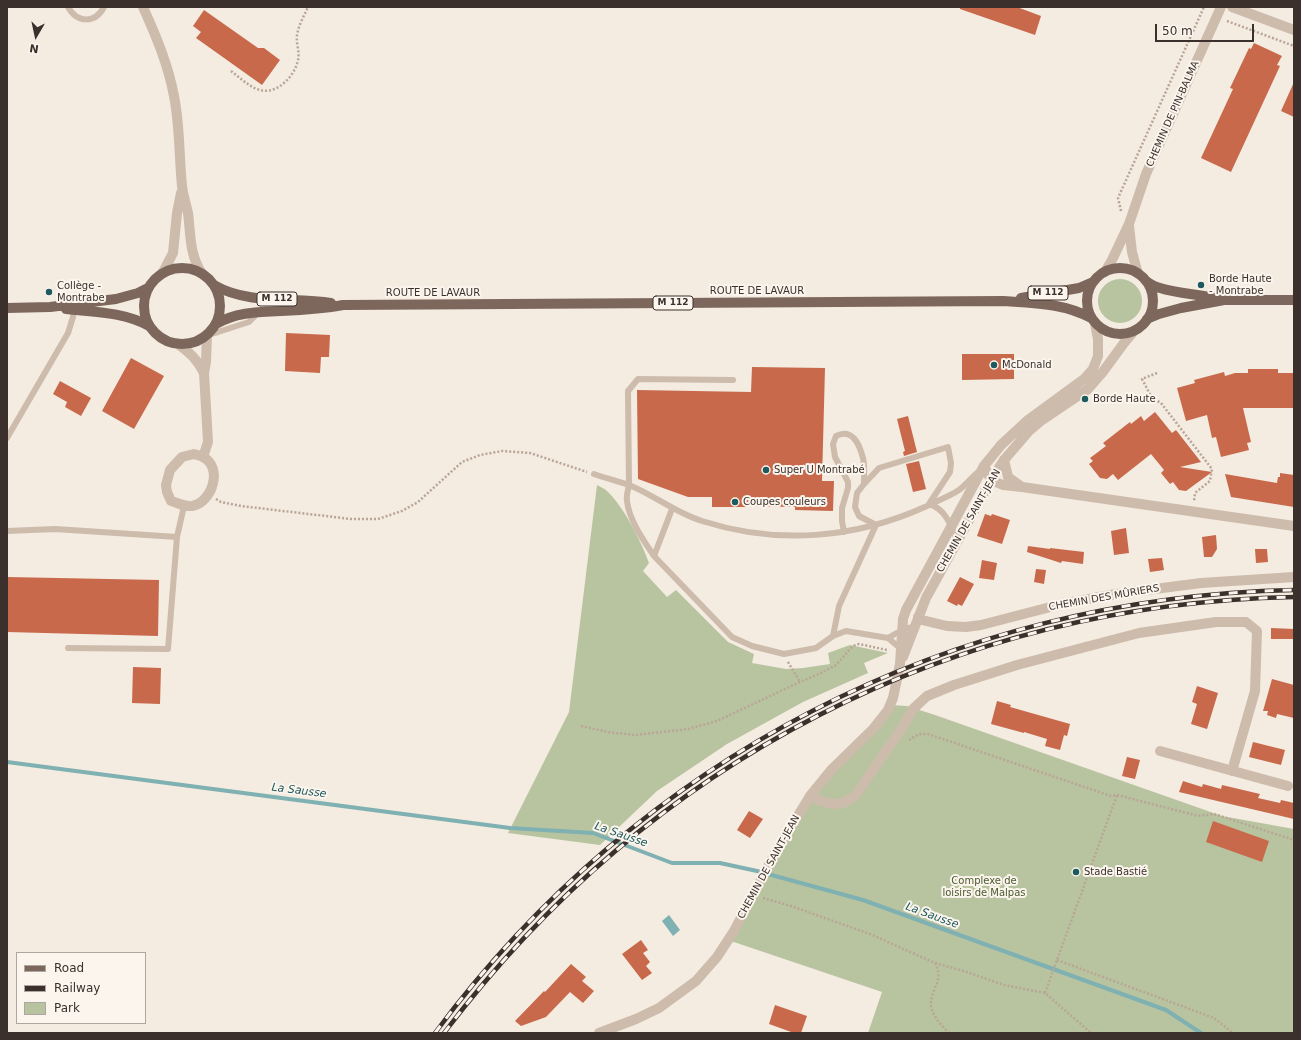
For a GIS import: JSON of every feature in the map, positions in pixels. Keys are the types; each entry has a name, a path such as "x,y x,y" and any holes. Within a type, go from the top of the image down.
{"main road":[{"path":"182,268 202,274 213,285 218,294 220,304 216,324 199,340 188,344 178,344 162,339 149,326 145,317 145,298 148,288 162,274 172,270 182,268"},
{"path":"1142,278 1150,288 1152,296 1151,312 1144,324 1134,331 1120,334 1114,334 1100,328 1093,321 1088,310 1088,291 1092,282 1098,276 1113,269 1131,270 1159,288 1183,293 1211,296 1224,300"},
{"name":"ROUTE DE LAVAUR","path":"1003,301 1079,288 1092,282"},
{"name":"ROUTE DE LAVAUR","path":"213,285 224,291 245,297 322,302 343,305"},
{"path":"74,307 116,299 138,293 148,288"},
{"path":"1147,319 1181,308 1224,300 1294,300"},
{"name":"ROUTE DE LAVAUR","path":"216,324 225,318 258,312 323,308 343,305 1003,301 1040,303 1063,308 1080,312 1093,321"},
{"path":"7,308 74,307 120,315 149,326"}],"street":[{"path":"144,7 163,53 174,96 182,187 188,213 190,241 196,264 202,274"},
{"name":"CHEMIN DE PIN-BALMA","path":"1105,272 1129,224 1146,174 1221,7"},
{"path":"1232,7 1294,30"},
{"path":"162,274 173,253 177,213 182,187"},
{"name":"CHEMIN DE PIN-BALMA","path":"1129,224 1132,252 1142,278"},
{"name":"CHEMIN DE SAINT-JEAN","path":"900,664 896,650 906,610 984,466 1001,445 1028,420 1084,379 1093,369 1098,356 1098,339 1093,321"},
{"name":"CHEMIN DE SAINT-JEAN","path":"599,1033 636,1019 659,1008 696,981 717,957 731,936 768,866 810,796 832,769 873,729 884,716 893,698 900,664 926,598 991,480 1004,460 1029,431 1042,420 1088,389 1134,331"},
{"path":"203,457 208,442 204,373 207,334"},
{"path":"178,344 191,354 198,362 204,373"},
{"path":"194,454 203,457 211,465 214,472 214,484 209,495 193,506 184,506 171,500 167,492 166,485 170,470 182,457 194,454"},
{"path":"1004,460 1008,477 1022,487"},
{"path":"984,466 991,480 1003,485 1294,526"},
{"name":"CHEMIN DES MÛRIERS","path":"916,621 922,620 947,626 966,627 981,625 1062,604 1116,594 1201,583 1294,577"},
{"path":"810,796 823,803 841,804 849,801 855,796 902,728 913,709 927,696 1024,663 1139,634 1216,622 1246,622 1257,631 1255,691 1232,771"},
{"path":"1160,751 1288,786"}],"lane":[{"path":"68,7 76,17 88,20 100,14 104,7"},
{"path":"7,438 68,333 74,307"},
{"path":"207,334 249,322 258,312"},
{"path":"733,380 638,379 628,391 629,485 626,500 633,519 654,556 732,637 752,646 784,654 816,648 833,636 846,631 888,638 916,621"},
{"path":"844,532 842,508 848,488 848,482 836,457 833,444 836,436 842,433 848,433 858,444 863,458 864,484"},
{"path":"876,525 859,516 855,506 857,494 864,484 880,468 948,447 952,463 950,472 929,504"},
{"path":"594,474 629,485 655,498 672,509 701,520 732,529 769,535 799,535 844,532 876,525 910,513 959,490 984,466"},
{"path":"929,504 935,506 945,514 957,541"},
{"path":"68,648 168,649 176,537 184,506"},
{"path":"654,556 672,509"},
{"path":"833,636 840,606 876,525"},
{"path":"7,531 55,529 176,537"},
{"path":"888,638 896,650"}],"path":[{"path":"231,71 253,88 261,91 269,91 278,88 288,80 295,70 298,60 299,51 297,37 308,7"},
{"path":"1217,17 1294,46"},
{"path":"1157,373 1142,379 1147,392 1152,398 1161,403 1212,468 1210,481 1195,493 1192,511"},
{"path":"209,495 221,502 241,506 351,519 378,520 402,512 413,505 462,462 480,455 502,451 530,453 594,474"},
{"path":"581,726 608,732 635,735 688,729 717,721 819,674 836,665 853,646 859,644 888,651 896,650"},
{"path":"784,654 800,682"},
{"path":"906,741 919,734 928,734 1110,796 1117,795 1198,816 1214,814 1294,840"},
{"path":"1045,994 1117,795"},
{"path":"759,897 791,906 870,934 935,964 964,971 1004,985 1045,994 1091,1033"},
{"path":"1057,960 1214,1018 1233,1033"},
{"path":"935,964 939,970 938,982 931,1000 931,1005 934,1014 949,1033"}],"green space":[{"path":"1120,279 1132,283 1138,289 1142,301 1138,313 1132,319 1120,323 1108,319 1102,313 1098,301 1102,289 1108,283"},
{"path":"597,485 606,490 626,515 649,563 643,571 667,597 676,590 728,642 754,654 752,663 786,669 830,664 828,653 850,645 888,653 864,663 868,673 803,702 727,744 657,791 600,845 508,833 569,712"},
{"name":"Complexe de loisirs de Malpas","path":"890,705 907,706 935,715 1222,816 1294,829 1294,1033 868,1033 882,992 728,940 794,820"}],"water":[{"path":"669,915 680,930 673,936 662,921"}],"building":[{"path":"960,7 1017,7 1041,16 1035,35 960,9"},
{"path":"204,10 258,48 264,48 280,60 262,85 196,38 201,32 193,26"},
{"path":"1254,43 1282,56 1277,65 1280,66 1231,172 1201,158 1233,89 1230,88 1249,48 1251,49"},
{"path":"1294,82 1294,117 1281,111"},
{"path":"286,333 330,335 329,357 321,357 320,373 285,371"},
{"path":"962,354 1014,354 1014,379 962,380"},
{"path":"131,358 164,376 134,429 102,411"},
{"path":"752,367 825,368 822,481 834,481 833,511 795,510 795,507 712,507 712,497 688,497 638,479 637,390 751,392"},
{"path":"1248,369 1278,369 1278,373 1294,373 1294,408 1243,408 1251,442 1247,443 1249,450 1221,457 1216,437 1212,438 1207,415 1186,421 1177,388 1195,383 1194,380 1224,372 1225,376 1235,373 1248,373"},
{"path":"60,381 91,398 81,416 65,407 67,402 53,394"},
{"path":"1155,412 1172,433 1176,430 1201,462 1180,467 1212,472 1186,491 1179,490 1173,482 1170,484 1161,473 1164,470 1151,454 1118,480 1113,474 1107,479 1100,478 1089,464 1093,461 1090,458 1106,446 1103,443 1130,422 1131,424 1141,416 1144,421"},
{"path":"908,416 917,452 904,456 903,452 905,451 897,419"},
{"path":"919,461 926,489 913,492 906,464"},
{"path":"1280,473 1294,475 1294,507 1231,497 1225,474 1277,483"},
{"path":"985,514 991,516 992,514 1010,520 1002,544 977,536"},
{"path":"1126,528 1129,553 1114,555 1111,531"},
{"path":"1216,535 1217,549 1212,557 1204,557 1202,537"},
{"path":"1028,546 1084,552 1083,564 1062,561 1061,563 1027,552"},
{"path":"1255,549 1267,549 1268,562 1256,563"},
{"path":"1162,558 1164,570 1150,572 1148,559"},
{"path":"982,560 997,563 994,580 979,578"},
{"path":"1036,569 1046,570 1044,584 1034,582"},
{"path":"7,577 159,580 158,636 7,632"},
{"path":"960,577 974,584 962,606 958,604 957,606 947,601"},
{"path":"1271,628 1294,629 1294,639 1271,639"},
{"path":"133,667 161,668 160,704 132,703"},
{"path":"1272,679 1294,685 1294,718 1277,714 1276,718 1267,715 1268,711 1263,711"},
{"path":"1197,686 1218,693 1207,729 1191,724 1197,704 1192,702"},
{"path":"997,701 1011,705 1010,707 1070,724 1067,736 1064,735 1060,750 1045,746 1047,739 991,724"},
{"path":"1253,742 1285,750 1281,765 1249,757"},
{"path":"1127,757 1140,760 1135,779 1122,776"},
{"path":"1183,781 1202,787 1203,784 1221,789 1222,785 1260,794 1258,798 1280,803 1281,800 1294,803 1294,819 1179,792"},
{"path":"749,811 763,819 750,838 737,830"},
{"path":"1213,821 1269,841 1262,862 1206,842"},
{"path":"641,940 648,950 643,953 650,962 646,966 652,973 642,980 622,954"},
{"path":"571,964 586,977 582,981 594,991 583,1003 570,992 546,1017 521,1026 515,1021 544,991 545,992"},
{"path":"775,1005 807,1016 801,1033 794,1033 769,1024"}],"waterway":[{"name":"La Sausse","path":"7,762 510,828 593,833 672,863 720,863 757,871 863,900 1166,1010 1201,1033"}],"railway":[{"path":"435,1033 517,935 607,848 706,773 813,711 926,660 1044,623 1167,600 1294,590"},
{"path":"444,1033 526,936 616,851 713,777 818,716 929,666 1046,630 1168,607 1294,597"}],"place":[{"name":"Borde Haute - Montrabe","path":"1201,285"},
{"name":"Collège - Montrabe","path":"49,292"},
{"name":"McDonald","path":"994,365"},
{"name":"Borde Haute","path":"1085,399"},
{"name":"Super U Montrabé","path":"766,470"},
{"name":"Coupes couleurs","path":"735,502"},
{"name":"Stade Bastié","path":"1076,872"}]}
